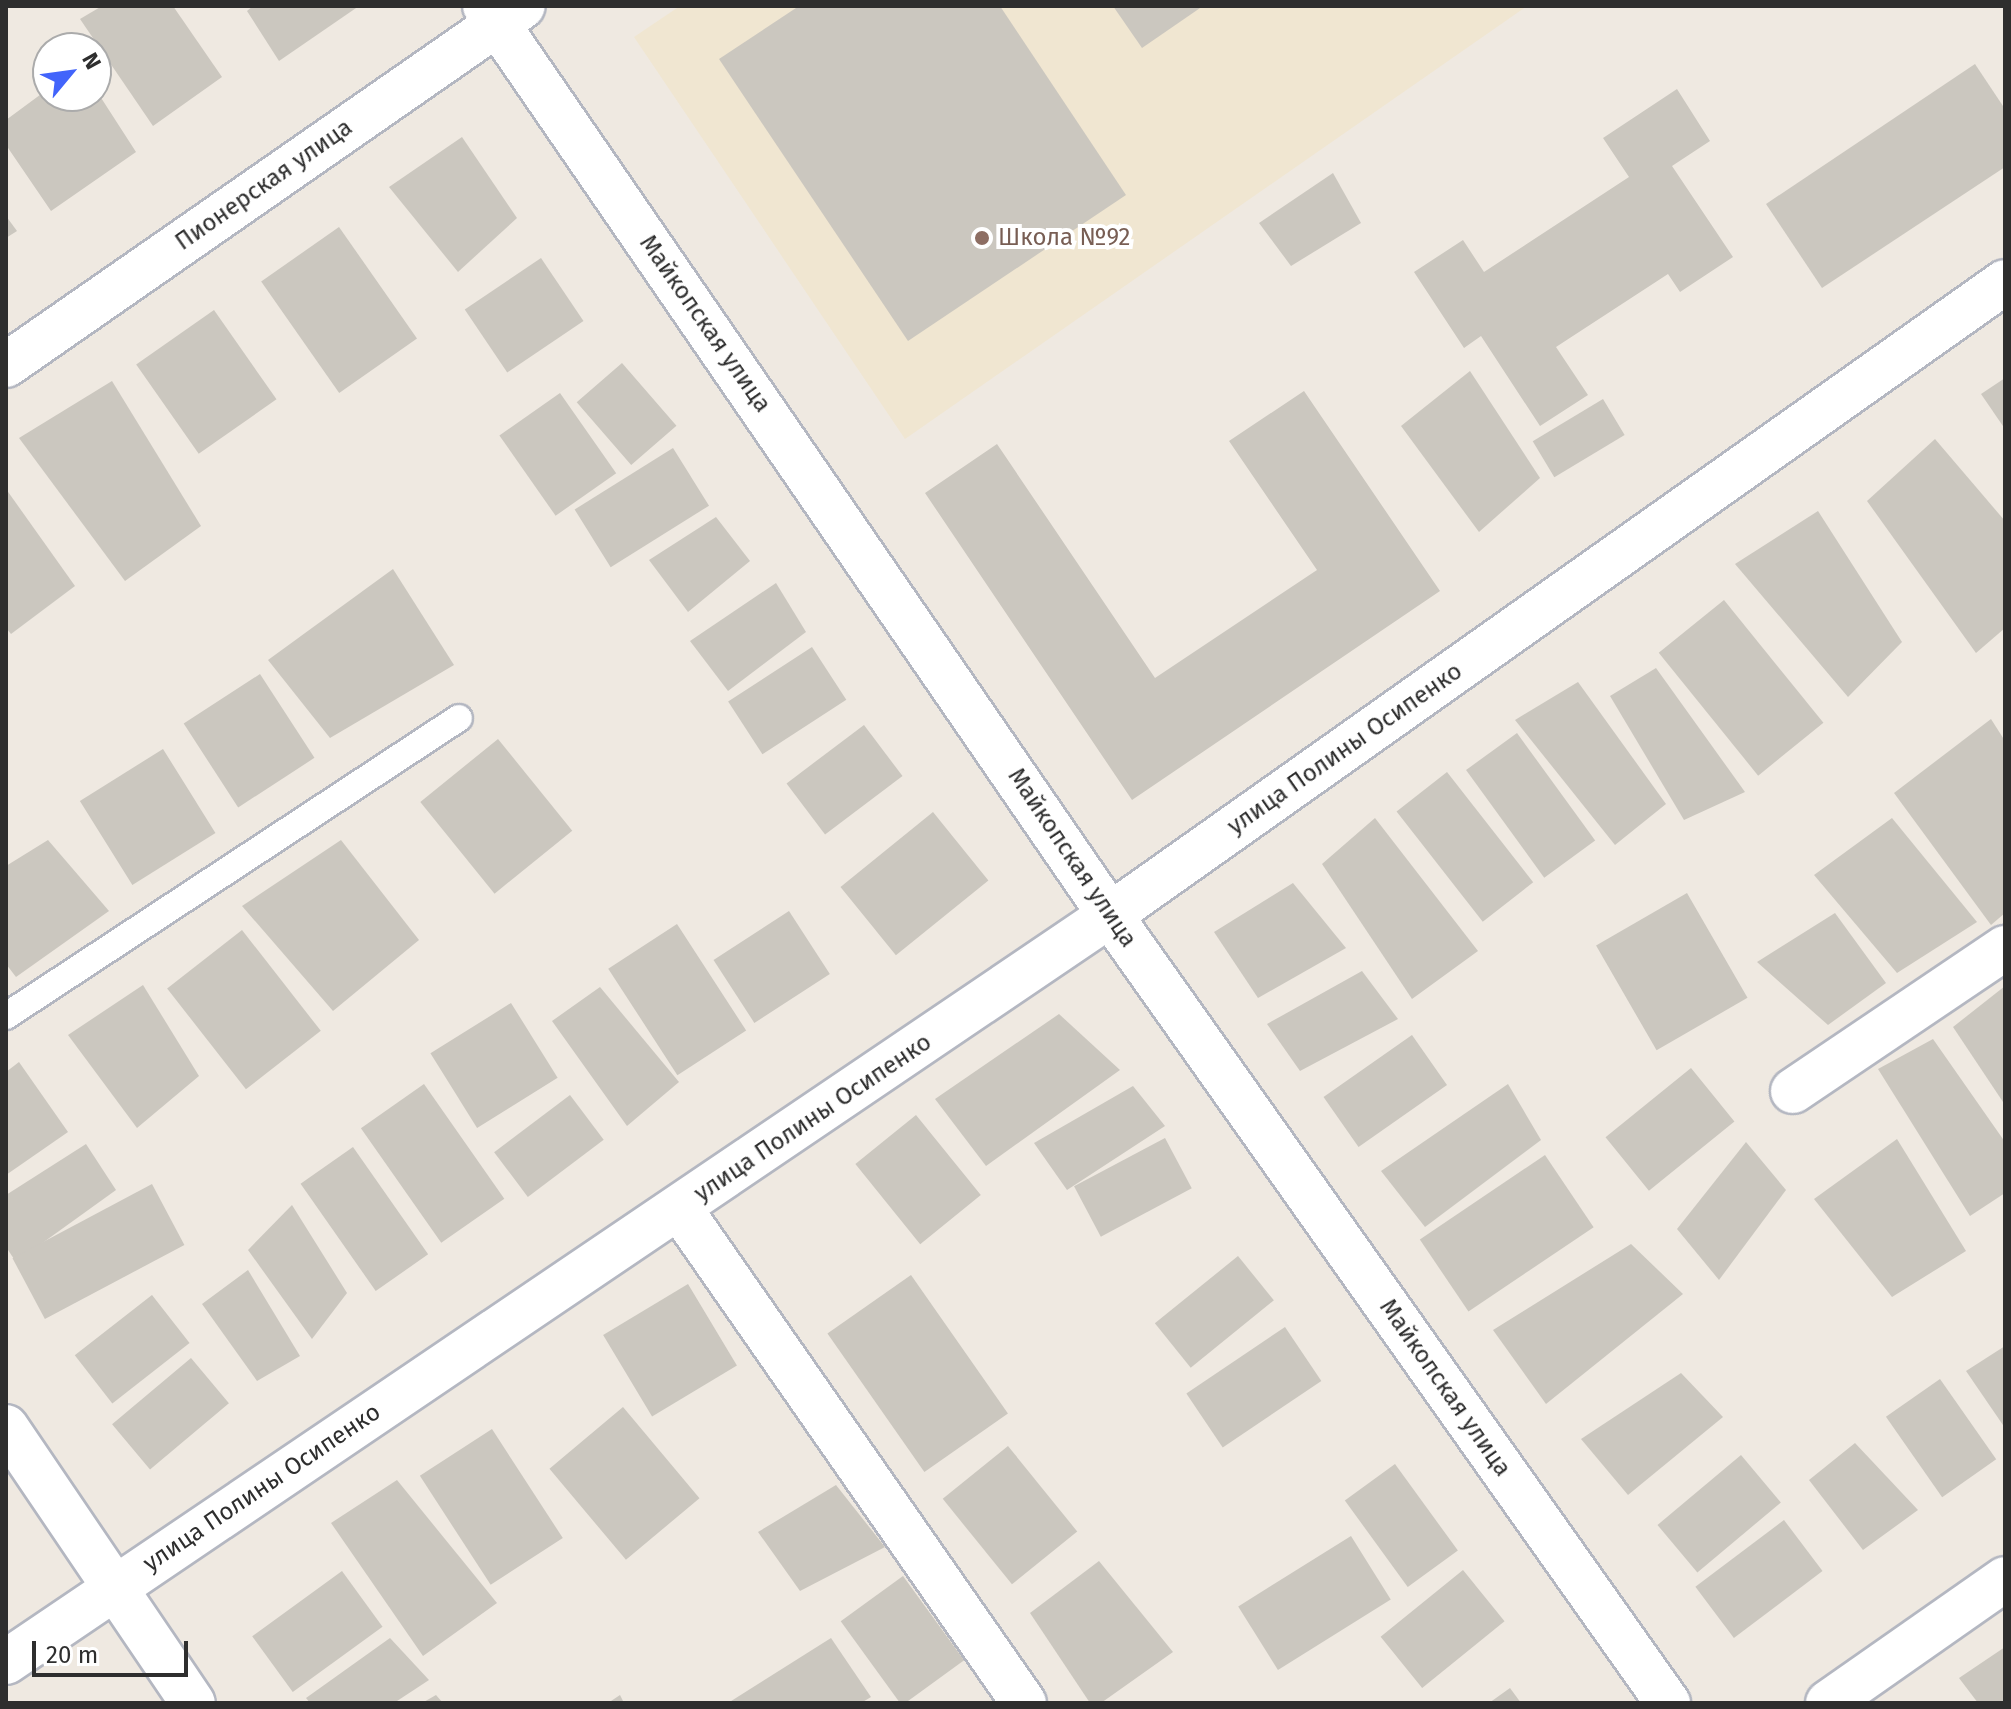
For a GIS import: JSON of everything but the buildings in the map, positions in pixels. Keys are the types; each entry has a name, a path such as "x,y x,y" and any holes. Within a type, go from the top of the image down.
{"street":[{"name":"Пионерская улица","path":"6,365 502,12"},
{"name":"Майкопская улица","path":"502,12 1110,915 1668,1703"},
{"name":"улица Полины Осипенко","path":"6,1662 680,1209 1110,915 2005,282"},
{"path":"1793,1091 2005,948"},
{"name":"улица Полины Осипенко","path":"680,1209 1024,1703"},
{"path":"6,1427 193,1703"},
{"path":"1828,1703 2005,1579"}],"lane":[{"path":"6,1016 459,718"}],"shaded area":[{"name":"Школа №92","path":"680,6 1527,6 905,439 634,37"}],"place":[{"name":"Школа №92","path":"982,238"}]}
